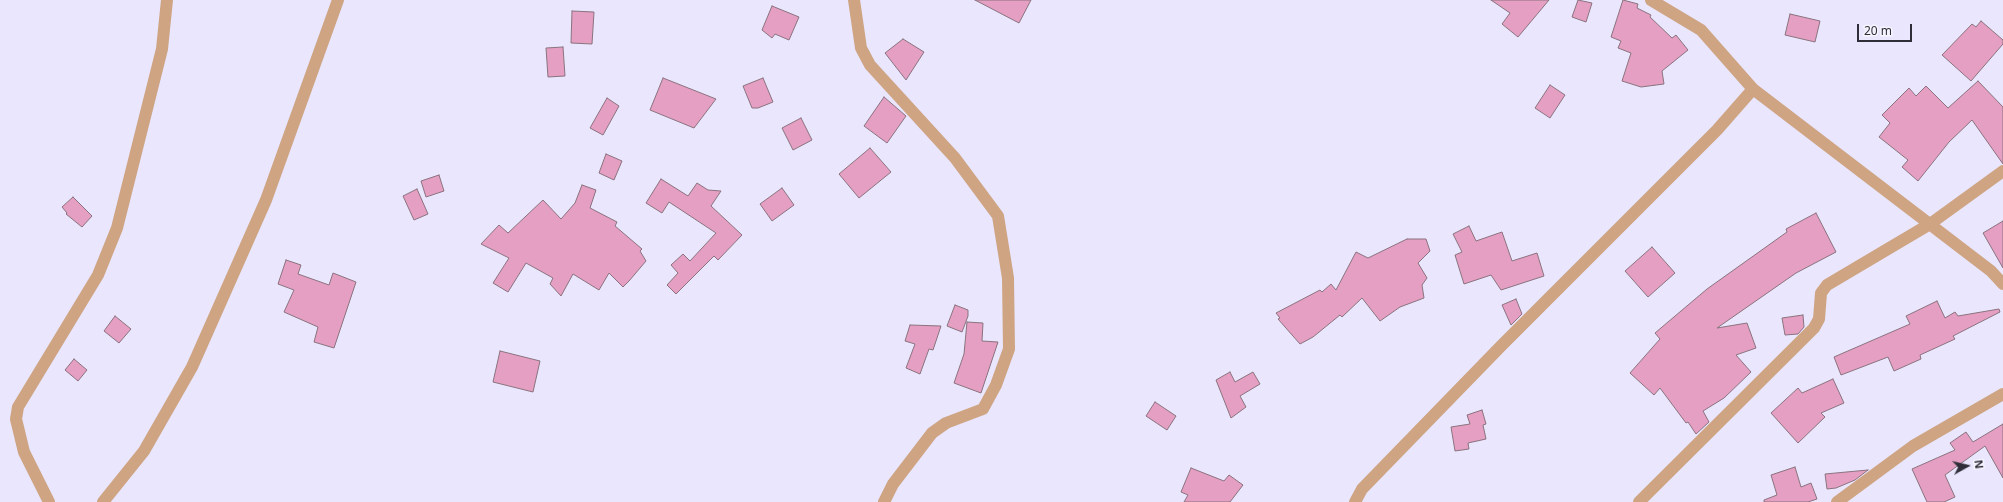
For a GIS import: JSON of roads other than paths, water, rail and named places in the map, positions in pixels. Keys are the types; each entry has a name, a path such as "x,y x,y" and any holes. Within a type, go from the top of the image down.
{"street":[{"path":"49,502 24,452 16,419 18,407 98,275 117,228 162,49 167,0"},
{"path":"103,502 144,450 192,368 266,200 338,0"},
{"path":"854,0 861,48 870,65 955,158 998,216 1008,278 1010,349 996,386 983,409 946,423 932,433 893,484 884,502"},
{"path":"1651,0 1701,30 1753,89 1991,271 2003,284"},
{"path":"1355,502 1362,489 1508,339 1717,130 1753,89"},
{"path":"1639,502 1814,328 1819,319 1821,293 1827,285 1930,224 2003,171"},
{"path":"1837,502 1913,446 2003,394"}]}
